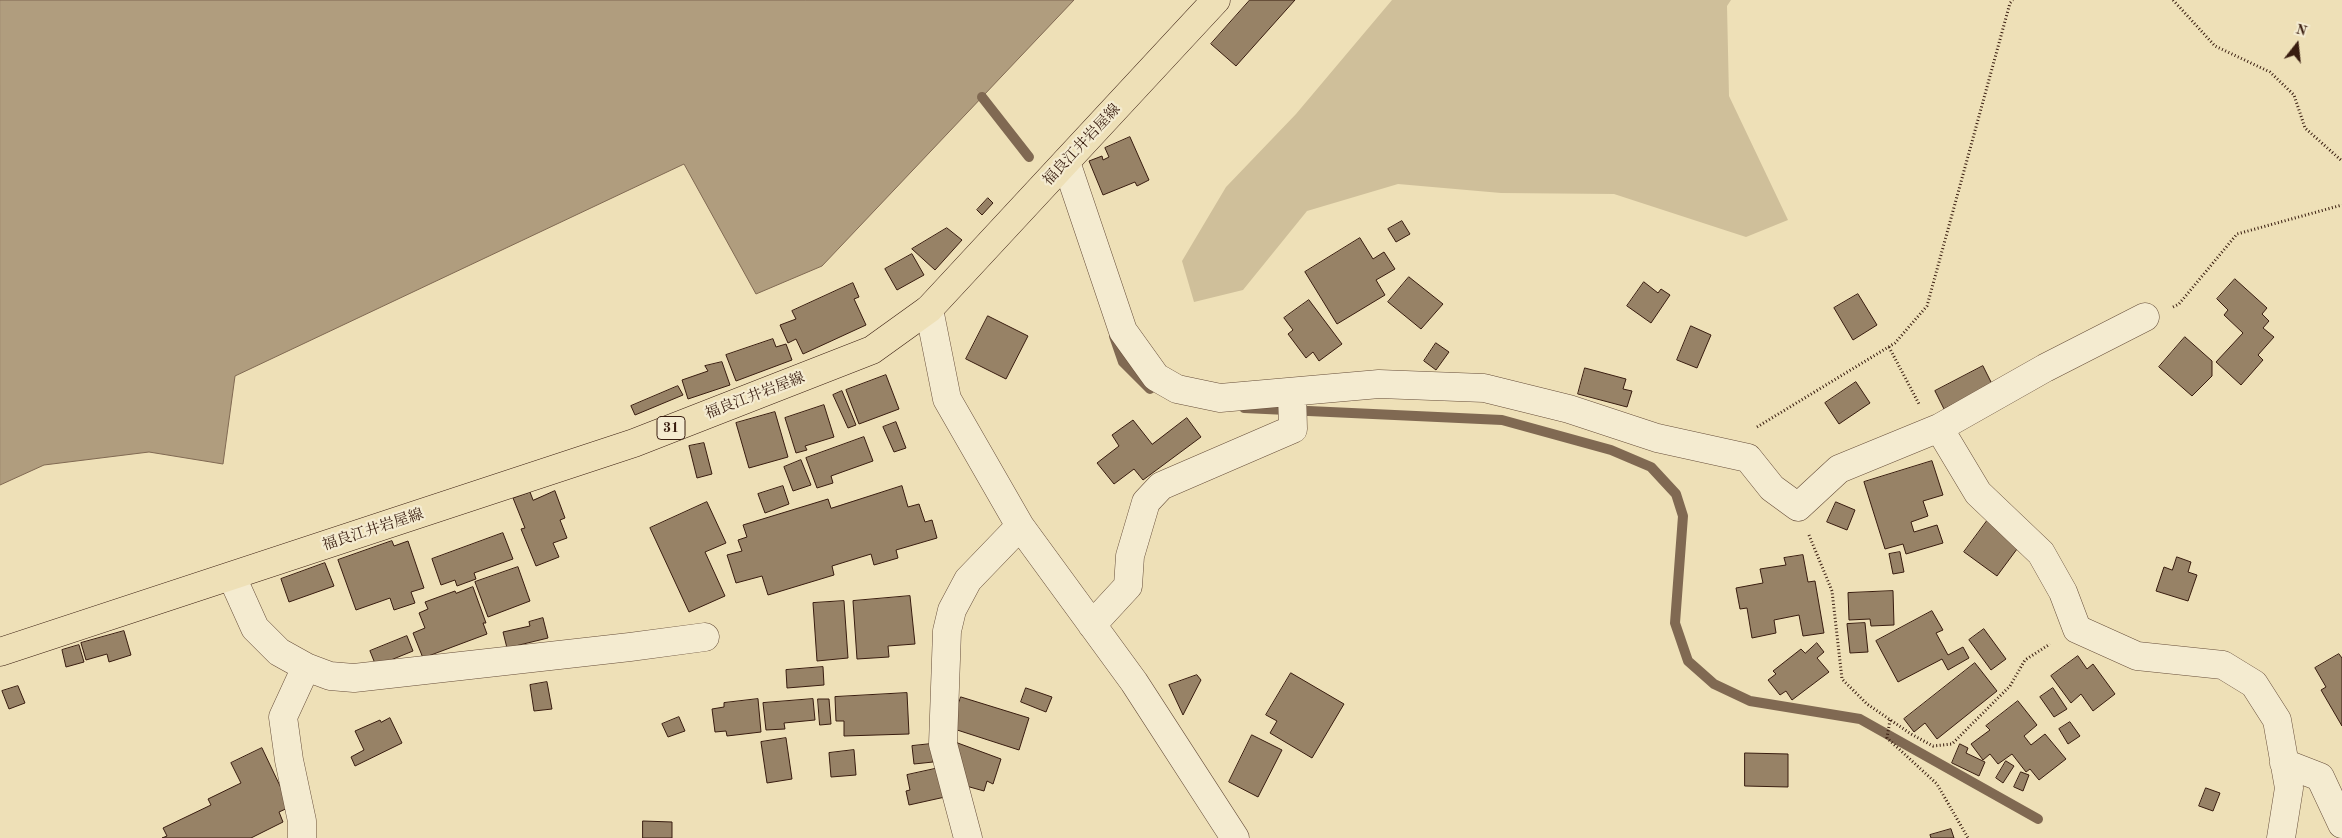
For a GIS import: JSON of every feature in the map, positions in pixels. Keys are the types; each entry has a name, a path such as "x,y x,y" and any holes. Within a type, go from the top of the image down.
{"main road":[{"name":"福良江井岩屋線","path":"0,652 634,443 872,350 929,308 1216,0"}],"street":[{"path":"1066,162 1123,331 1156,377 1177,389 1220,398 1380,384 1484,388 1569,409 1657,438 1748,458 1772,488 1798,507 1839,469 1939,428 2045,368 2145,317"},
{"path":"929,308 947,399 1020,526 1134,682 1235,838"},
{"path":"1092,625 1128,586 1130,556 1146,502 1161,486 1293,428 1292,392"},
{"path":"1939,428 1978,493 2041,553 2063,592 2077,629 2137,656 2223,665 2254,684 2277,720 2289,788 2281,838"},
{"path":"968,838 943,744 947,631 952,610 968,580 1020,526"},
{"path":"232,577 255,628 279,652 306,667 330,676 354,678 705,637"},
{"path":"302,838 302,821 289,760 283,717 306,667"},
{"path":"2284,762 2320,777 2342,824"}],"path":[{"path":"1724,453 1744,436 1895,344 1927,306 2010,3 2013,0"},
{"path":"2174,0 2215,46 2270,72 2294,95 2305,128 2342,161"},
{"path":"2145,317 2179,304 2237,234 2342,205"},
{"path":"1889,347 1921,408 1939,428"},
{"path":"1798,507 1832,591 1842,679 1867,704 1933,746 1952,744 2010,686 2025,660 2077,629"},
{"path":"1890,720 1887,738 1937,784 1968,838"}],"shaded area":[{"path":"0,0 1074,0 822,266 756,294 684,164 235,376 223,464 149,452 44,465 0,485"},
{"path":"1392,0 1731,0 1727,6 1729,96 1788,220 1746,237 1614,194 1501,193 1398,184 1307,211 1243,290 1194,302 1182,261 1226,187 1296,114"}],"building":[{"path":"1250,0 1295,0 1236,66 1211,44"},
{"path":"1130,137 1149,180 1137,186 1135,182 1103,195 1089,161 1102,156 1103,160 1109,157 1105,148"},
{"path":"988,198 993,203 982,215 977,210"},
{"path":"1402,221 1410,234 1396,242 1388,229"},
{"path":"947,228 962,240 935,270 912,249"},
{"path":"1360,238 1373,259 1384,252 1395,269 1376,280 1385,295 1337,324 1305,272"},
{"path":"912,254 924,275 897,290 885,269"},
{"path":"1409,277 1443,304 1421,329 1388,302"},
{"path":"2235,279 2267,308 2262,314 2269,321 2263,328 2274,337 2258,355 2263,360 2241,385 2216,362 2243,333 2224,315 2228,310 2217,299"},
{"path":"1644,282 1658,293 1661,289 1670,295 1651,323 1627,306"},
{"path":"853,283 859,297 854,299 866,325 803,354 796,339 788,343 780,325 796,319 792,311"},
{"path":"1858,294 1877,325 1853,340 1834,308"},
{"path":"1309,300 1342,344 1319,361 1313,352 1306,358 1288,334 1293,330 1284,318"},
{"path":"988,316 1028,336 1006,379 966,359"},
{"path":"1691,326 1711,335 1697,368 1677,360"},
{"path":"2185,337 2212,361 2212,376 2192,396 2159,367"},
{"path":"773,339 776,347 786,344 792,360 736,381 726,355"},
{"path":"1436,343 1449,352 1436,370 1424,361"},
{"path":"722,362 730,385 688,399 682,380 708,371 705,366"},
{"path":"1983,366 1992,384 1944,409 1935,391"},
{"path":"1585,368 1626,379 1623,389 1632,391 1627,407 1578,394"},
{"path":"886,375 899,409 859,424 846,390"},
{"path":"1856,382 1870,403 1839,424 1825,403"},
{"path":"678,386 683,395 635,415 631,406"},
{"path":"842,391 856,425 848,428 833,395"},
{"path":"824,405 834,437 805,446 807,450 796,453 785,418"},
{"path":"775,412 788,457 749,468 736,423"},
{"path":"1187,418 1201,437 1143,480 1134,469 1114,484 1097,463 1119,446 1112,435 1133,420 1152,444"},
{"path":"896,422 906,448 894,452 883,427"},
{"path":"864,437 873,461 831,476 833,483 817,488 806,458"},
{"path":"704,443 712,474 697,478 689,446"},
{"path":"801,460 811,485 793,491 784,467"},
{"path":"1932,461 1943,495 1923,501 1928,516 1911,522 1914,532 1937,525 1943,543 1906,554 1903,544 1885,549 1864,482"},
{"path":"783,486 789,504 765,513 758,494"},
{"path":"902,486 908,507 919,504 925,522 932,520 937,538 896,550 898,558 874,565 871,554 832,566 834,575 768,595 762,576 736,583 727,555 742,551 738,540 747,537 743,525 828,499 831,508"},
{"path":"555,491 565,518 560,520 567,538 553,543 559,557 536,566 521,529 525,528 513,498 530,492 533,500"},
{"path":"707,502 726,543 705,552 725,596 689,612 650,528"},
{"path":"1836,502 1855,510 1847,530 1827,522"},
{"path":"1987,521 2020,545 1997,576 1964,552"},
{"path":"503,533 513,559 474,573 476,579 457,586 455,580 441,585 432,559"},
{"path":"392,541 394,546 408,541 424,588 411,592 415,603 394,610 390,598 356,610 338,560"},
{"path":"1900,552 1904,572 1893,574 1889,554"},
{"path":"1803,555 1808,582 1815,581 1824,633 1803,636 1799,615 1774,620 1776,633 1752,638 1747,608 1740,609 1736,588 1763,583 1760,569 1786,565 1784,558"},
{"path":"2177,557 2191,562 2188,572 2197,575 2188,601 2156,591 2164,567 2172,570"},
{"path":"325,563 334,586 289,602 281,579"},
{"path":"518,567 530,601 488,617 475,582"},
{"path":"473,587 486,623 483,623 487,634 423,658 413,633 425,628 419,613 428,609 425,602 455,591 456,593"},
{"path":"1893,591 1894,625 1871,626 1870,619 1849,620 1848,593"},
{"path":"910,596 915,644 888,646 889,657 857,659 853,601"},
{"path":"844,601 848,658 817,661 813,603"},
{"path":"1932,611 1943,630 1936,633 1948,655 1963,647 1969,658 1948,670 1942,659 1898,682 1876,641"},
{"path":"543,618 548,638 507,648 503,632 530,626 529,622"},
{"path":"1865,623 1868,652 1850,653 1847,624"},
{"path":"1984,629 2006,659 1991,670 1969,640"},
{"path":"124,631 131,655 109,662 107,654 86,660 81,643"},
{"path":"407,636 413,651 376,666 370,651"},
{"path":"1817,643 1824,652 1817,658 1829,672 1792,700 1786,691 1780,695 1768,680 1776,674 1773,671 1801,649 1805,653"},
{"path":"79,645 84,662 66,667 62,650"},
{"path":"2339,654 2342,658 2342,726 2321,690 2326,687 2315,668"},
{"path":"2078,656 2087,669 2093,664 2115,694 2093,711 2081,694 2071,703 2051,676"},
{"path":"1975,663 1997,691 1937,739 1925,723 1914,732 1904,719"},
{"path":"823,667 824,685 787,688 786,670"},
{"path":"1291,673 1344,704 1312,758 1270,733 1277,721 1266,715"},
{"path":"1197,675 1201,680 1183,715 1169,685"},
{"path":"547,682 552,709 534,711 530,685"},
{"path":"18,686 25,703 9,709 2,691"},
{"path":"1026,688 1052,697 1046,712 1021,702"},
{"path":"2053,688 2067,709 2054,717 2040,697"},
{"path":"907,693 909,734 844,736 844,721 836,721 835,697"},
{"path":"961,697 1029,718 1019,750 951,728"},
{"path":"758,699 761,732 727,736 726,731 715,732 712,709 724,707 724,703"},
{"path":"813,699 815,720 784,723 785,729 766,730 763,703"},
{"path":"818,699 829,699 831,724 820,725"},
{"path":"2018,701 2037,725 2024,736 2031,745 2045,734 2066,759 2039,780 2030,769 2026,772 2012,754 1998,764 1990,754 1983,760 1971,744 1990,730 1986,726"},
{"path":"679,717 685,731 668,737 662,724"},
{"path":"390,718 402,743 355,766 351,757 364,750 355,731 380,720 381,722"},
{"path":"2070,722 2080,736 2068,744 2059,729"},
{"path":"1252,735 1282,750 1258,797 1229,782"},
{"path":"786,738 792,779 767,783 761,742"},
{"path":"955,742 1001,759 993,784 987,781 984,791 959,784"},
{"path":"931,744 933,762 914,764 912,746"},
{"path":"1960,744 1968,748 1966,753 1985,762 1979,776 1952,763"},
{"path":"262,748 290,807 279,812 283,822 251,838 162,838 167,836 163,828 211,805 208,799 241,783 231,763"},
{"path":"854,750 856,775 831,777 829,753"},
{"path":"1745,753 1788,754 1788,787 1745,786"},
{"path":"2006,761 2014,766 2003,783 1996,778"},
{"path":"939,768 945,797 909,805 906,791 910,790 907,775"},
{"path":"2021,772 2029,775 2023,791 2014,787"},
{"path":"2206,788 2220,793 2213,811 2199,806"},
{"path":"643,821 672,822 672,838 643,838"},
{"path":"1951,829 1954,838 1931,838 1930,835"}],"waterway":[{"path":"982,97 1029,157"},
{"path":"1114,336 1123,362 1150,389"},
{"path":"1244,408 1502,420 1611,450 1651,467 1676,494 1683,516 1675,623 1688,661 1714,684 1750,701 1860,719 2038,819"}]}
